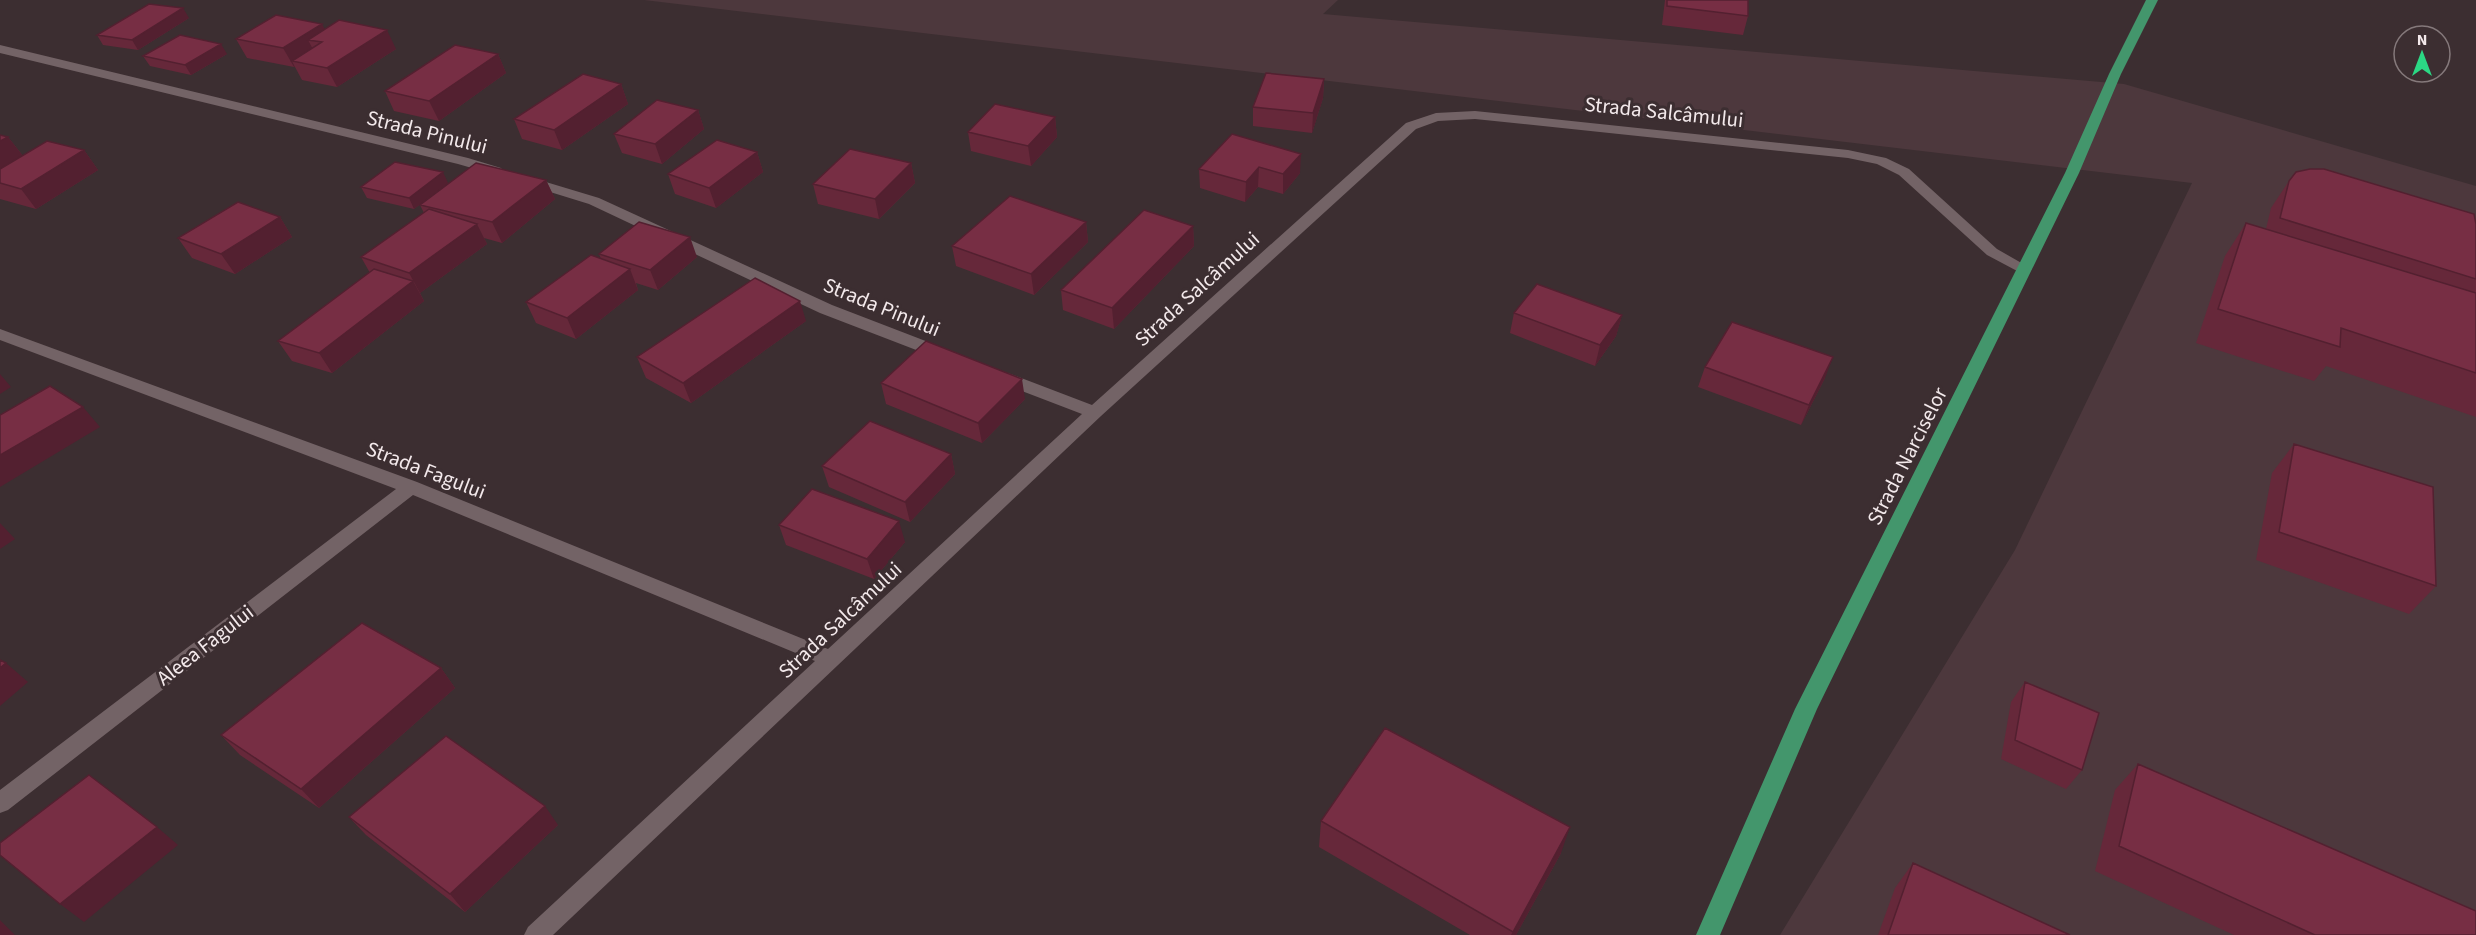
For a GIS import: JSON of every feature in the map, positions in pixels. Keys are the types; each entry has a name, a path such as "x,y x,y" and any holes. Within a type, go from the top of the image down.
{"main road":[{"name":"Strada Narciselor","path":"1708,935 1806,709 2072,173 2115,74 2151,0"}],"street":[{"name":"Strada Pinului","path":"0,49 463,161 594,201 826,309 955,359"},
{"name":"Strada Salcâmului","path":"536,935 1095,412 1411,126 1436,117 1474,115 1848,154 1881,161 1904,172 1992,252 2024,269"},
{"name":"Strada Fagului","path":"0,334 411,487 831,659"},
{"path":"987,371 1095,412"},
{"name":"Aleea Fagului","path":"0,803 411,487"}],"shaded area":[{"path":"644,0 1338,0 1323,14 2124,84 2476,186 2476,935 1780,935 2015,550 2192,183"}],"building":[{"path":"1667,0 1748,0 1748,16 1667,6"},
{"path":"149,4 183,8 132,40 97,35"},
{"path":"276,15 322,24 283,48 236,39"},
{"path":"339,20 387,30 327,68 292,61 322,42 308,40"},
{"path":"180,35 221,44 185,65 143,56"},
{"path":"455,45 498,54 429,101 385,91"},
{"path":"1266,73 1324,79 1313,113 1253,107"},
{"path":"583,74 621,84 554,130 514,119"},
{"path":"657,100 698,110 655,144 614,134"},
{"path":"995,104 1055,117 1028,146 968,132"},
{"path":"1232,134 1301,154 1283,174 1259,167 1246,182 1199,169"},
{"path":"0,135 8,137 0,141"},
{"path":"717,140 757,152 709,188 668,174"},
{"path":"47,141 84,150 21,189 0,183 0,169"},
{"path":"850,149 911,163 875,199 813,184"},
{"path":"395,162 443,172 409,198 361,187"},
{"path":"476,163 546,180 492,222 420,205"},
{"path":"2324,169 2474,214 2476,279 2280,218 2289,181 2296,172"},
{"path":"1010,196 1086,222 1031,274 952,246"},
{"path":"238,202 280,217 221,254 178,238"},
{"path":"429,209 477,224 409,273 361,257"},
{"path":"1144,210 1193,226 1112,308 1061,290"},
{"path":"639,222 690,237 650,270 599,254"},
{"path":"2246,223 2476,293 2476,373 2341,328 2340,347 2218,309"},
{"path":"591,255 630,269 567,318 526,302"},
{"path":"374,269 413,281 319,353 278,341"},
{"path":"755,278 800,301 683,383 637,357"},
{"path":"1537,284 1622,315 1600,345 1514,313"},
{"path":"1732,322 1833,357 1809,405 1705,367"},
{"path":"926,341 1022,379 978,423 881,383"},
{"path":"50,386 83,407 0,455 0,415"},
{"path":"870,421 951,454 905,502 822,466"},
{"path":"2294,444 2433,487 2436,586 2279,532"},
{"path":"812,489 899,521 867,559 779,525"},
{"path":"362,623 441,668 301,789 221,735"},
{"path":"0,660 6,663 0,668"},
{"path":"2025,682 2099,713 2082,770 2015,740"},
{"path":"1385,728 1570,827 1513,932 1321,821"},
{"path":"446,736 545,806 450,894 349,817"},
{"path":"2138,764 2476,911 2476,935 2315,935 2119,846"},
{"path":"89,775 157,827 60,904 0,855 0,843"},
{"path":"1913,863 2070,935 1888,935"}]}
